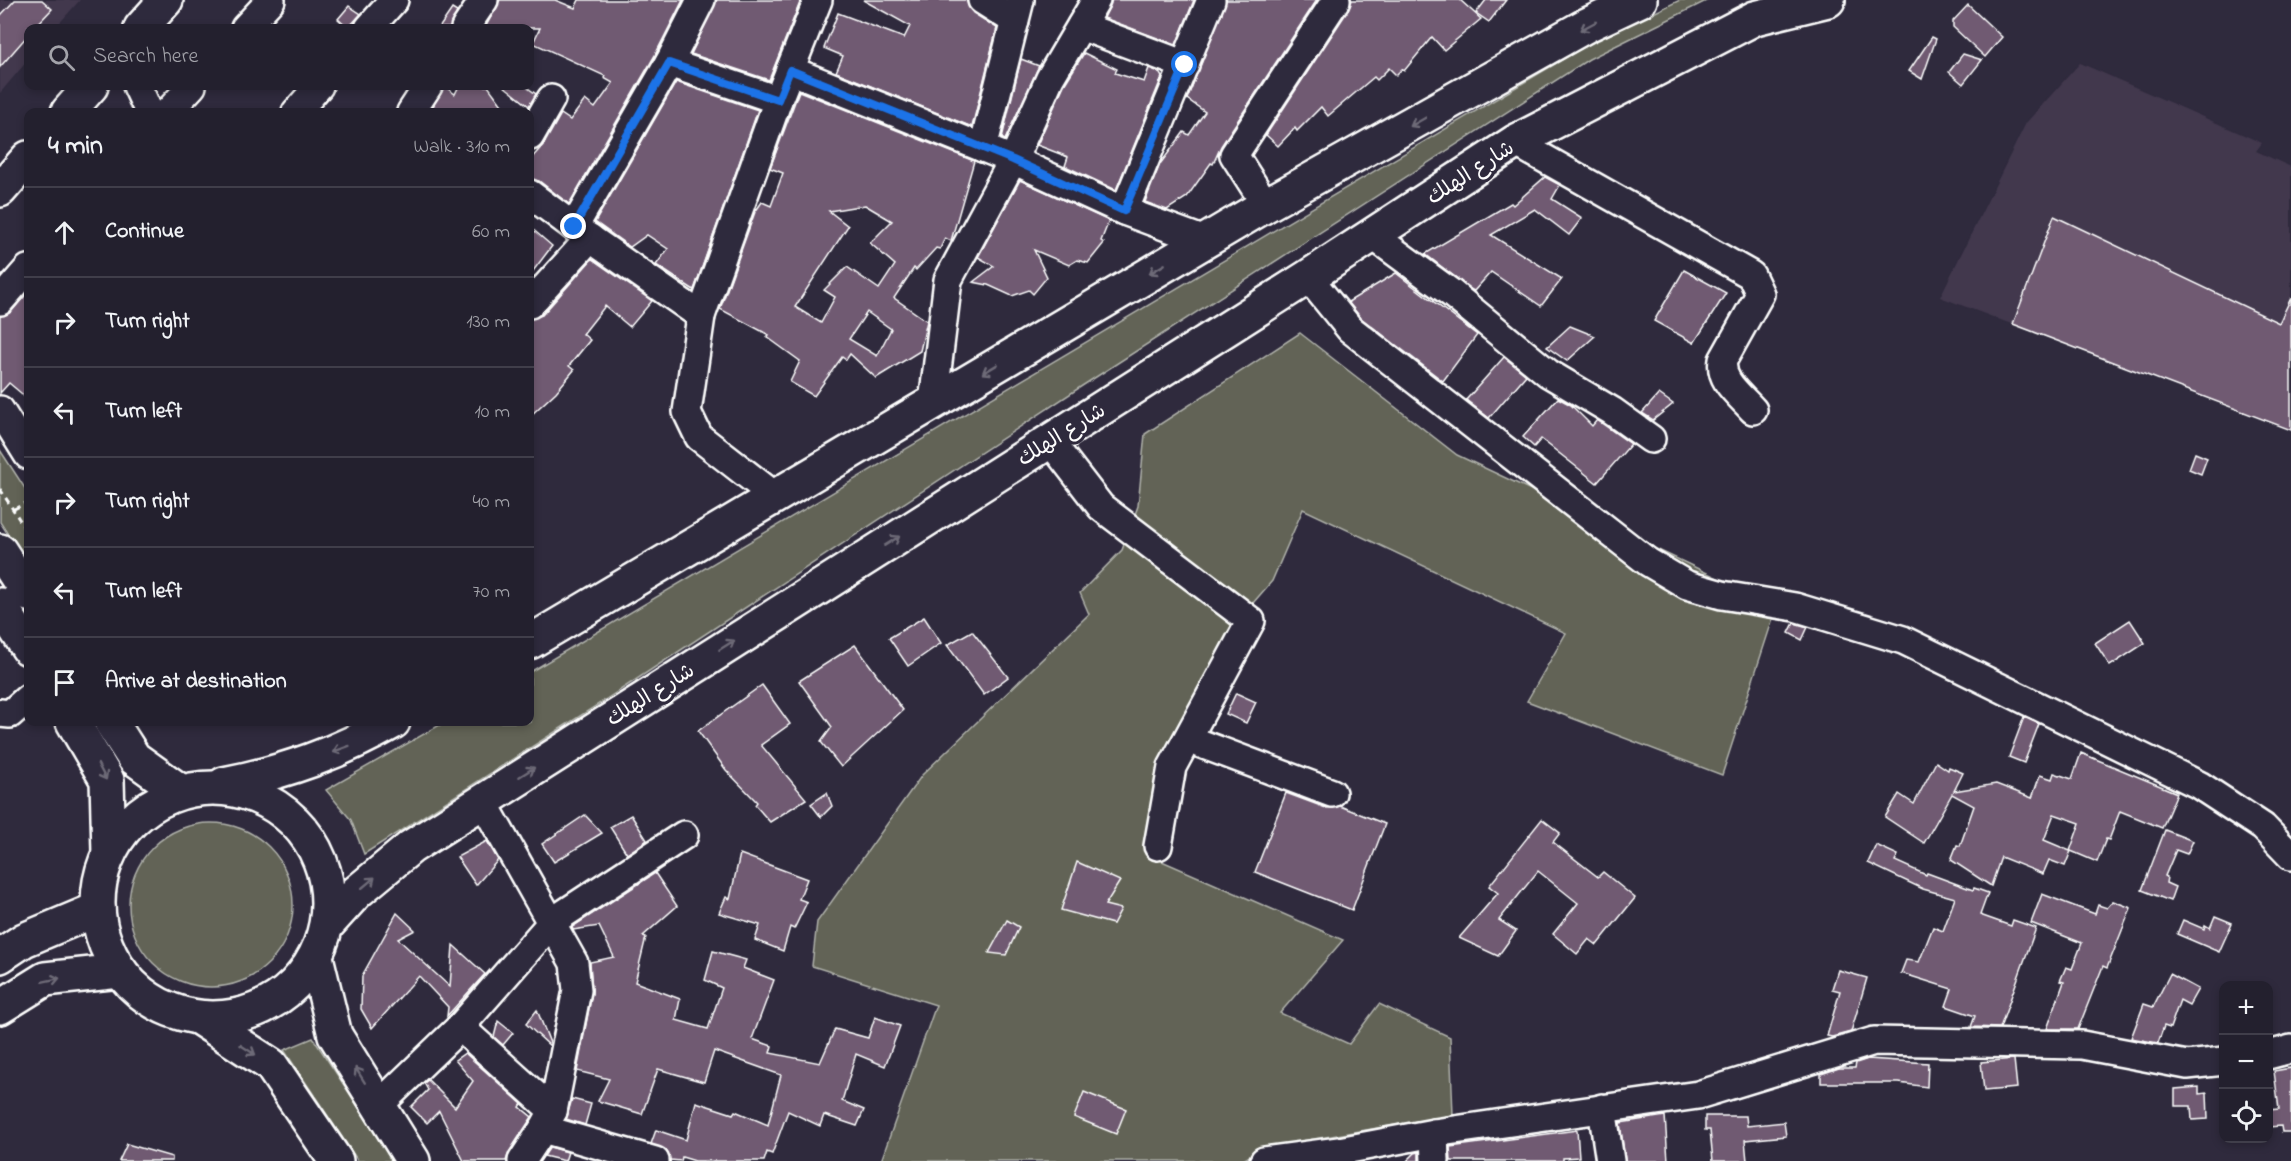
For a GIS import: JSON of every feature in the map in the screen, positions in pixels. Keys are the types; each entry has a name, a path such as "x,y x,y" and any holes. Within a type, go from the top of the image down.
{"main road":[{"path":"145,24 166,0"},
{"path":"534,640 1266,205 1587,26 1640,0"},
{"name":"شارع الهلك","path":"327,925 357,892 411,847 482,800 1308,277 1515,142 1755,18 1828,0"},
{"path":"72,108 87,90"},
{"path":"0,190 24,163"},
{"path":"0,551 24,588"},
{"path":"0,605 24,642"},
{"path":"76,726 107,780 109,853"},
{"path":"114,726 134,758 195,789 244,791 276,805 302,827 320,857 328,891 327,925 316,957 295,985 267,1005 234,1017 199,1018 172,1011 148,998 120,972 103,937 98,909 100,880 109,853 127,825 152,804 195,789 274,774 352,745 386,726"},
{"path":"0,956 24,940 98,909"},
{"path":"316,957 335,1035 412,1161"},
{"path":"0,1007 45,979 120,972"},
{"path":"199,1018 271,1065 336,1161"}],"street":[{"path":"249,24 271,0"},
{"path":"373,24 394,0"},
{"path":"468,24 484,0"},
{"path":"534,298 582,232 700,0"},
{"path":"777,497 699,437 687,412 700,316 778,100 819,0"},
{"path":"982,0 1018,10 983,148"},
{"path":"933,403 948,280 1013,160 1050,78 1096,0"},
{"path":"1124,211 1211,0"},
{"path":"1266,205 1234,155 1336,0"},
{"path":"1081,26 1185,65"},
{"path":"669,63 778,100"},
{"path":"790,70 1013,160 1124,211 1205,241"},
{"path":"138,90 147,108"},
{"path":"172,108 188,90"},
{"path":"300,108 316,90"},
{"path":"414,108 425,90"},
{"path":"534,129 551,99"},
{"path":"1515,142 1750,274 1760,294 1724,360 1722,368 1726,380 1753,410"},
{"path":"534,197 700,316"},
{"path":"1372,235 1451,292 1548,373 1612,411 1652,439"},
{"path":"0,301 24,274"},
{"path":"1308,277 1350,329 1648,562 1687,585 1722,596 1795,607 1903,640 2199,785 2263,828 2291,856"},
{"path":"14,419 24,445"},
{"path":"1050,441 1101,507 1251,621 1172,767 1158,846"},
{"path":"0,713 10,714 24,702"},
{"path":"1188,739 1332,794"},
{"path":"482,800 553,921 574,963 577,990 548,1120 522,1161"},
{"path":"379,1105 460,1027 553,921 684,835"},
{"path":"460,1027 548,1120 655,1161"},
{"path":"1264,1161 1340,1156 1434,1133 1698,1095 1874,1041 2082,1045 2187,1065 2219,1061"},
{"path":"2273,1054 2291,1049"},
{"path":"1602,1108 1610,1161"},
{"path":"1434,1133 1435,1161"}],"path":[{"path":"0,489 24,527"},
{"path":"13,510 24,504"}],"shaded area":[{"path":"0,0 80,0 59,24 24,24 24,65 0,93"},
{"path":"1680,0 1708,0 1589,59 1082,386 602,702 364,854 351,820 326,790 438,726 534,726 534,670 1582,48"},
{"path":"2080,63 2262,143 2256,151 2291,167 2291,430 1940,297 2026,123"},
{"path":"1300,333 1457,455 1777,606 1722,775 1527,701 1566,633 1303,509 1272,581 1227,633 1161,765 1148,855 1343,940 1280,1013 1349,1044 1379,1004 1450,1037 1453,1115 1262,1148 1242,1161 881,1161 936,1005 812,966 817,922 922,775 1089,614 1080,593 1122,550 1138,506 1145,434"},
{"path":"0,450 24,487 24,559 0,522"},
{"path":"211,823 227,824 243,829 257,836 269,847 280,859 287,873 292,889 292,921 287,937 280,951 269,963 257,974 243,981 227,986 211,987 195,986 179,981 165,974 153,963 142,951 135,937 130,921 129,905 130,889 135,873 142,859 153,847 165,836 179,829 195,824"},
{"path":"313,1038 394,1161 358,1161 284,1050"}],"building":[{"path":"15,0 42,0 52,9 38,24 24,24 24,40 0,67 0,16"},
{"path":"500,0 555,0 575,8 579,0 683,0 655,55 569,204 539,181 534,180 534,155 544,144 561,114 570,120 585,100 595,108 613,83 604,78 605,76 534,43 540,28 534,28 534,24 487,24"},
{"path":"717,0 801,0 769,80 691,54"},
{"path":"863,0 966,0 973,13 997,28 972,127 836,72 843,56 824,48 838,13 904,38 910,26"},
{"path":"1112,0 1194,0 1176,45 1104,18"},
{"path":"1226,0 1317,0 1221,146 1213,164 1211,163 1187,197 1167,210 1145,202 1160,164 1184,132 1189,135 1205,112 1187,99"},
{"path":"1352,0 1460,0 1481,19 1444,50 1432,37 1404,71 1402,69 1396,75 1389,68 1377,80 1374,77 1328,116 1321,107 1297,131 1295,128 1278,146 1266,135 1349,9"},
{"path":"1486,0 1506,0 1489,22 1476,13"},
{"path":"1968,5 2002,37 1985,57 1953,27 1953,21"},
{"path":"349,6 361,14 352,24 344,24 338,19"},
{"path":"452,9 457,12 452,24 442,24"},
{"path":"1932,37 1936,39 1922,79 1909,71"},
{"path":"1084,53 1117,69 1115,73 1144,82 1149,68 1159,72 1162,77 1116,190 1065,166 1068,157 1037,145 1064,85"},
{"path":"1963,54 1982,60 1963,84 1949,72"},
{"path":"1021,59 1039,66 1005,140 1002,138"},
{"path":"676,82 758,110 694,290 656,265 668,249 647,235 630,247 595,222"},
{"path":"442,90 450,90 455,94 457,90 491,90 504,108 431,108"},
{"path":"509,90 530,90 536,94 529,106"},
{"path":"799,91 974,161 951,241 945,238 940,249 936,248 916,270 914,268 894,298 927,321 920,351 876,378 850,354 846,360 842,357 814,396 790,382 800,361 767,337 769,335 720,309 755,212 762,202 771,206 783,173 770,168","holes":["865,205 892,221 870,243 895,265 879,289 847,267 824,290 835,297 821,323 795,307 848,226 829,211","867,312 891,329 877,356 849,339"]},
{"path":"1545,177 1560,185 1552,199 1582,218 1569,235 1535,209 1491,235 1562,279 1541,306 1491,272 1474,291 1425,254 1511,203 1513,205"},
{"path":"1020,180 1109,221 1101,241 1104,243 1088,263 1077,260 1069,265 1034,250 1047,277 1033,294 1029,290 1012,296 988,285 973,282 994,266 978,257"},
{"path":"2054,216 2279,323 2291,298 2291,430 2013,324"},
{"path":"534,230 552,246 534,270"},
{"path":"592,259 652,301 630,327 605,306 583,334 590,340 569,366 574,370 556,392 534,412 534,318 542,315"},
{"path":"1684,270 1726,293 1694,343 1654,321"},
{"path":"1396,273 1477,335 1443,381 1361,318 1348,302"},
{"path":"24,297 24,396 9,383 0,393 0,316 11,312"},
{"path":"1570,326 1595,336 1567,361 1547,347"},
{"path":"1504,357 1526,375 1489,418 1466,400"},
{"path":"1659,394 1673,404 1653,420 1642,413"},
{"path":"1558,398 1571,405 1592,426 1597,420 1631,444 1597,483 1541,439 1534,447 1523,437"},
{"path":"2195,453 2207,458 2201,474 2189,469"},
{"path":"924,617 941,643 908,666 889,638"},
{"path":"2130,620 2145,643 2110,666 2095,643"},
{"path":"1794,623 1808,627 1802,640 1789,633"},
{"path":"972,631 1008,677 984,695 947,645"},
{"path":"855,645 903,710 841,767 821,742 832,727 799,681"},
{"path":"762,685 790,724 761,745 806,799 770,822 755,805 757,802 726,770 698,731"},
{"path":"1236,693 1256,702 1246,723 1226,714"},
{"path":"2024,717 2039,724 2024,763 2009,757"},
{"path":"2081,753 2177,793 2162,828 2120,811 2109,840 2106,839 2097,862 2071,851 2065,866 2049,860 2043,874 2001,857 1991,886 1951,860 1957,845 1960,846 1974,806 1952,794 1924,843 1885,817 1899,794 1914,804 1936,762 1948,770 1949,767 1963,773 1954,791 1996,784 2032,798 2040,775 2052,779 2054,773 2072,779","holes":["2054,814 2080,823 2070,851 2044,840"]},
{"path":"827,793 832,806 821,817 811,804"},
{"path":"1286,793 1326,808 1340,806 1385,824 1352,910 1255,872"},
{"path":"585,815 602,833 554,862 542,844"},
{"path":"631,815 647,840 627,854 610,827"},
{"path":"1542,819 1560,833 1553,842 1598,877 1603,872 1635,898 1597,945 1589,939 1577,954 1553,934 1578,903 1538,871 1499,920 1516,931 1498,956 1459,938 1498,893 1489,886"},
{"path":"2165,830 2193,841 2187,854 2176,850 2165,876 2167,877 2166,883 2175,887 2170,901 2142,890"},
{"path":"487,841 498,860 476,885 457,857"},
{"path":"1876,845 1898,855 1895,861 1926,875 1927,873 1973,890 1974,888 1988,893 1980,915 2011,926 2013,920 2036,928 2000,1028 1971,1027 1975,1016 1946,1006 1952,989 1901,973 1906,960 1919,962 1933,927 1943,931 1955,898 1923,889 1868,863"},
{"path":"740,854 807,879 799,899 807,902 794,929 790,927 783,951 755,940 760,925 719,913 726,897 730,899"},
{"path":"1077,862 1120,881 1105,905 1121,909 1113,924 1061,910"},
{"path":"655,873 677,906 643,936 646,937 635,982 680,999 676,1020 708,1029 722,988 705,980 713,951 746,960 743,968 774,980 752,1039 772,1046 770,1053 820,1063 835,1029 868,1038 875,1017 900,1026 885,1066 856,1054 842,1101 864,1110 857,1126 824,1115 820,1126 788,1111 772,1154 767,1152 764,1161 695,1161 682,1157 681,1161 670,1160 666,1150 651,1144 656,1130 686,1140 696,1102 733,1114 735,1111 768,1125 781,1075 714,1051 704,1082 658,1069 642,1114 598,1101 609,1079 577,1071 592,993 590,962 614,957 599,926 573,930 572,927"},
{"path":"2042,894 2095,914 2098,905 2107,908 2113,901 2131,908 2107,968 2103,966 2078,1029 2047,1029 2064,982 2060,981 2066,967 2072,969 2082,943 2031,923"},
{"path":"397,913 415,930 398,939 450,987 453,945 485,974 447,1016 448,1007 419,976 372,1028 361,1009 362,976"},
{"path":"2215,916 2232,923 2219,952 2177,934 2183,920 2204,929 2205,925 2210,928"},
{"path":"1007,920 1019,927 1006,955 989,953"},
{"path":"1838,970 1867,978 1851,1032 1832,1037 1827,1036 1840,991 1832,989"},
{"path":"2170,974 2198,989 2189,1005 2180,1000 2170,1028 2164,1026 2158,1043 2131,1038 2144,1004 2153,1007"},
{"path":"537,1010 550,1043 550,1046 526,1024"},
{"path":"498,1021 513,1033 503,1045 494,1037"},
{"path":"465,1053 522,1104 520,1107 532,1117 509,1152 506,1161 464,1161 439,1111 427,1123 411,1107 428,1090 424,1083 428,1080 455,1107 473,1081 455,1060"},
{"path":"1868,1059 1928,1063 1927,1087 1899,1083 1821,1083 1821,1074 1839,1068 1855,1068 1856,1063"},
{"path":"2014,1059 2017,1088 1984,1091 1981,1062"},
{"path":"2291,1068 2291,1132 2282,1132 2281,1126 2273,1127 2273,1110 2279,1109 2274,1071"},
{"path":"2199,1087 2199,1094 2207,1093 2208,1119 2192,1120 2191,1106 2175,1106 2175,1089"},
{"path":"1084,1092 1126,1109 1116,1134 1074,1117"},
{"path":"572,1099 591,1104 585,1125 566,1119"},
{"path":"1665,1116 1668,1161 1625,1161 1620,1123"},
{"path":"1705,1116 1746,1116 1747,1126 1784,1122 1786,1136 1745,1140 1747,1161 1713,1161 1710,1130 1705,1130"},
{"path":"1577,1130 1579,1157 1563,1158 1563,1161 1451,1161 1450,1147"},
{"path":"127,1144 172,1157 172,1161 119,1161"},
{"path":"550,1147 568,1152 565,1161 544,1156"},
{"path":"1419,1152 1419,1161 1407,1161 1415,1153"}],"route":[{"path":"574,227 591,193 669,63 778,100 790,70 1013,160 1124,211 1185,65"}]}
